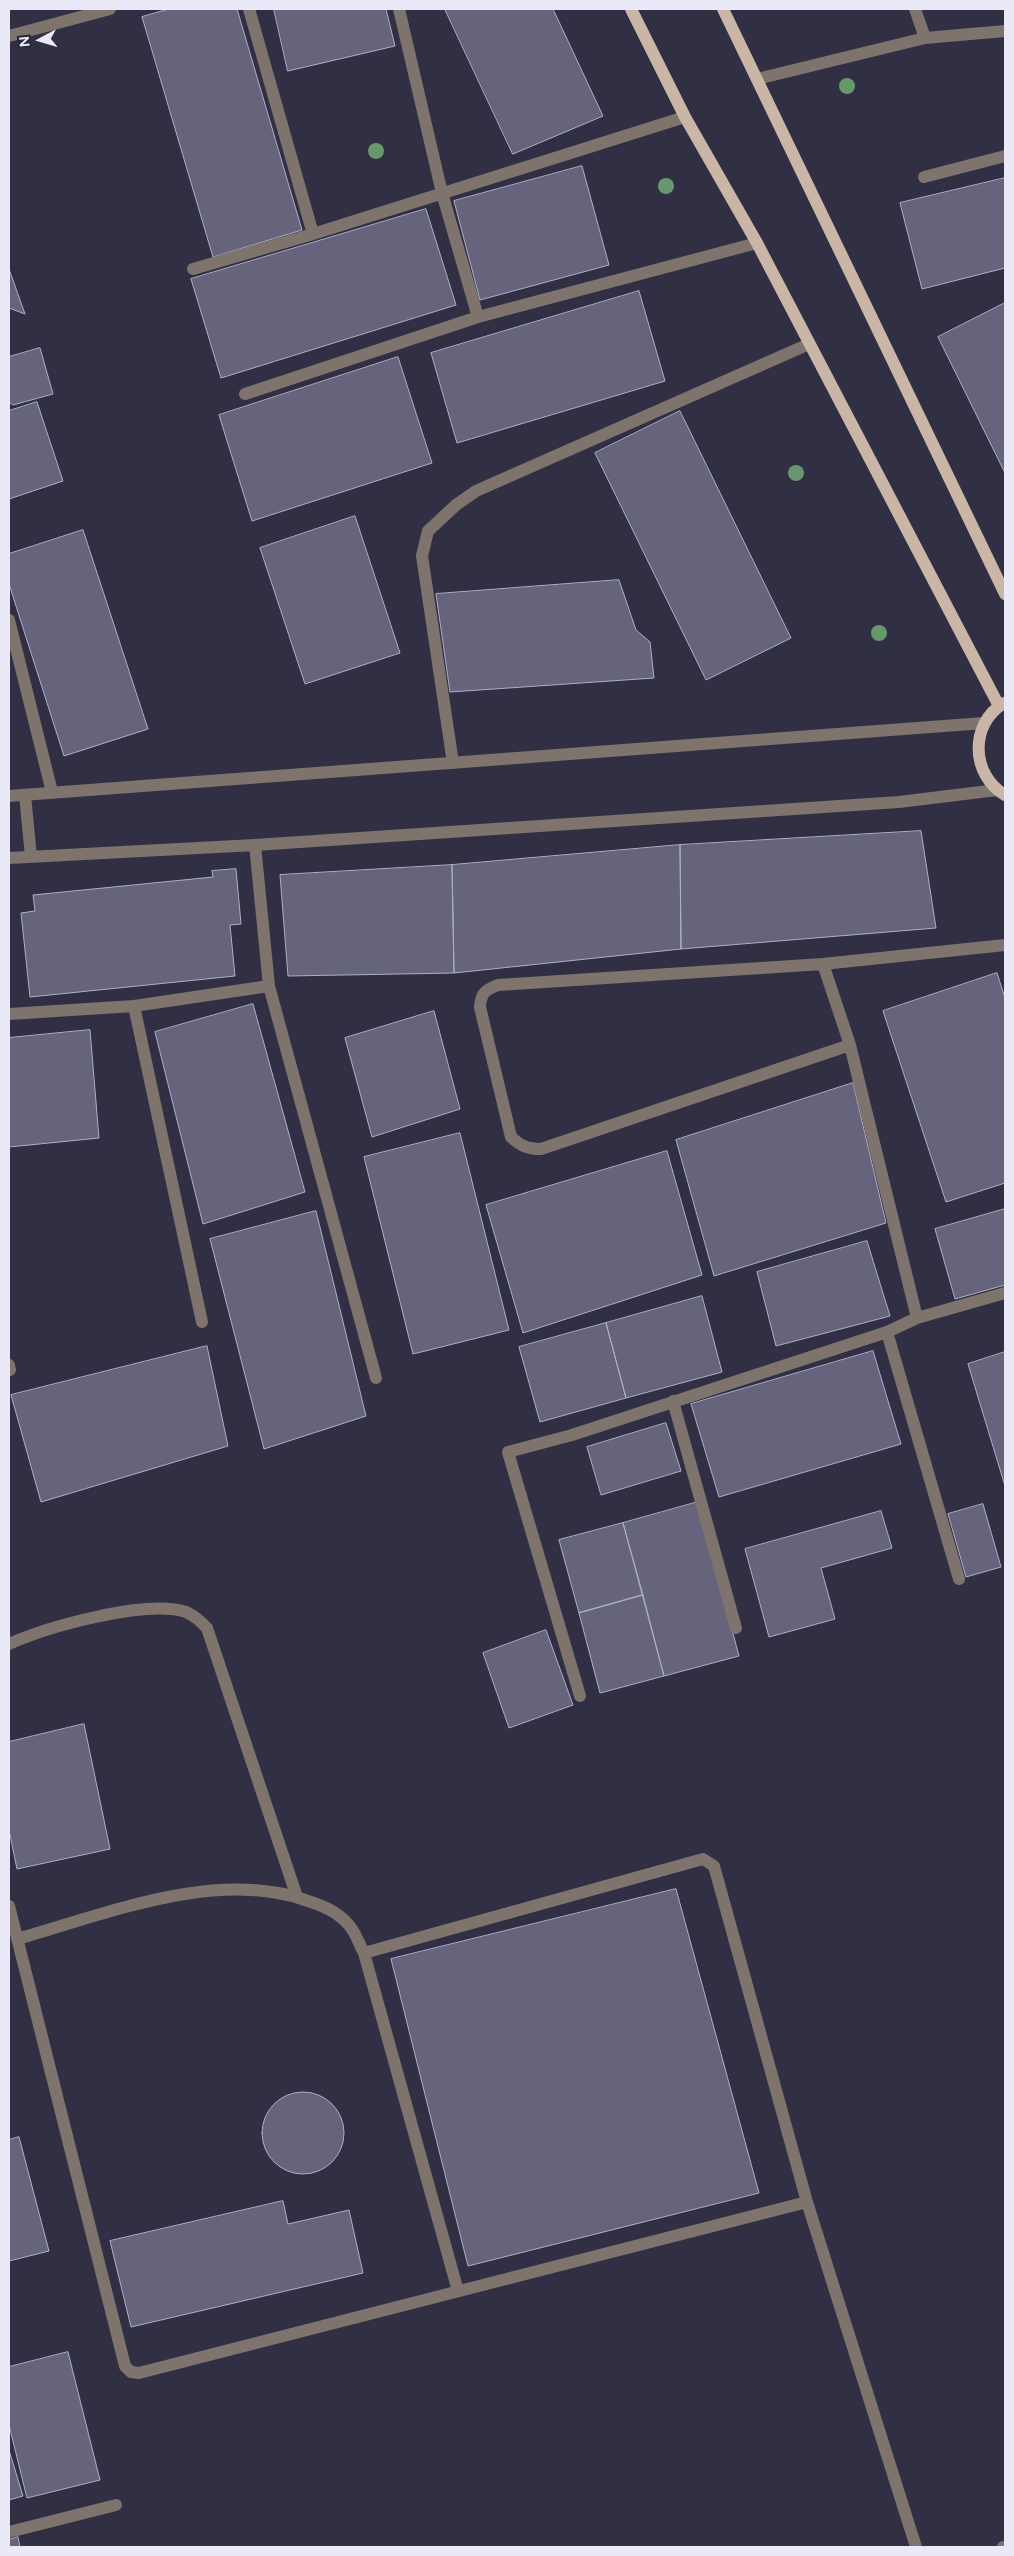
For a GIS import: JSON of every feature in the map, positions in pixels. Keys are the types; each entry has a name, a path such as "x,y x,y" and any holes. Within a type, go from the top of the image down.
{"main road":[{"path":"631,9 685,117 757,243 1002,704 984,723 978,751 980,766 987,779 1001,793"},
{"path":"723,9 1005,594"}],"street":[{"path":"9,36 110,9"},
{"path":"249,9 313,234"},
{"path":"399,9 442,193 478,316"},
{"path":"915,9 924,38"},
{"path":"757,79 924,38 1005,31"},
{"path":"194,268 313,234 685,117"},
{"path":"924,177 1005,156"},
{"path":"245,394 478,316 757,243"},
{"path":"453,763 422,556 428,531 456,504 476,491 809,344"},
{"path":"9,620 52,792"},
{"path":"9,796 984,723"},
{"path":"9,858 255,845 889,803 1001,793"},
{"path":"25,795 31,857"},
{"path":"255,845 270,986 376,1378"},
{"path":"850,1045 541,1149 528,1149 519,1145 512,1137 480,1007 480,996 486,989 498,984 823,964 1005,945"},
{"path":"823,964 850,1045 917,1318"},
{"path":"9,1014 134,1006 270,986"},
{"path":"134,1006 202,1322"},
{"path":"580,1696 508,1452 572,1435 887,1332 917,1318 1005,1294"},
{"path":"887,1332 959,1579"},
{"path":"673,1401 736,1628"},
{"path":"9,1644 59,1626 138,1610 162,1609 185,1612 196,1617 207,1628 297,1897"},
{"path":"364,1953 703,1859 710,1861 714,1866 807,2202 916,2547"},
{"path":"17,1939 153,1901 216,1889 267,1890 297,1897 330,1908 349,1924 364,1953 458,2292"},
{"path":"9,1906 125,2366 131,2372 139,2373 807,2202"},
{"path":"9,2532 116,2506"}],"building":[{"path":"169,9 237,9 302,230 213,257 142,17"},
{"path":"274,9 386,9 395,46 288,71"},
{"path":"445,9 553,9 603,116 513,154"},
{"path":"582,166 609,265 480,300 454,201"},
{"path":"1005,178 1005,268 922,289 900,203"},
{"path":"426,209 456,305 221,378 191,279"},
{"path":"9,269 25,314 9,308"},
{"path":"639,291 665,381 457,443 431,353"},
{"path":"1005,303 1005,473 938,337"},
{"path":"40,348 53,394 13,405 9,402 9,357"},
{"path":"398,357 432,463 252,521 219,415"},
{"path":"37,402 63,481 9,499 9,411"},
{"path":"680,411 791,638 706,680 595,453"},
{"path":"355,516 400,653 305,684 260,548"},
{"path":"83,530 148,729 64,756 9,584 9,554"},
{"path":"619,580 636,630 650,642 654,678 450,692 436,594"},
{"path":"921,831 936,928 681,949 680,845"},
{"path":"680,845 681,949 454,973 452,865"},
{"path":"452,865 454,973 288,976 280,875"},
{"path":"236,869 241,924 230,925 235,976 30,997 21,913 35,911 33,895 213,877 212,871"},
{"path":"997,973 1005,998 1005,1183 946,1202 883,1011"},
{"path":"253,1004 305,1192 203,1224 155,1032"},
{"path":"434,1011 460,1109 372,1137 345,1038"},
{"path":"90,1030 99,1138 9,1147 9,1038"},
{"path":"853,1083 886,1223 714,1276 676,1140"},
{"path":"460,1133 509,1330 413,1354 364,1157"},
{"path":"667,1151 702,1275 523,1333 486,1205"},
{"path":"1005,1209 1005,1285 955,1299 935,1229"},
{"path":"316,1211 366,1416 264,1449 210,1239"},
{"path":"867,1241 890,1316 776,1346 757,1272"},
{"path":"702,1296 722,1372 626,1398 606,1323"},
{"path":"606,1323 626,1398 540,1422 519,1347"},
{"path":"207,1346 228,1446 41,1502 11,1395"},
{"path":"873,1351 901,1444 719,1497 691,1404"},
{"path":"1005,1352 1005,1486 968,1364"},
{"path":"666,1423 681,1471 601,1495 587,1447"},
{"path":"698,1502 739,1656 664,1676 623,1523"},
{"path":"983,1504 1001,1567 966,1577 948,1514"},
{"path":"881,1511 892,1548 821,1568 835,1619 769,1637 745,1549"},
{"path":"623,1523 643,1595 579,1613 559,1540"},
{"path":"643,1595 664,1676 600,1693 579,1613"},
{"path":"546,1630 573,1705 509,1728 483,1653"},
{"path":"84,1724 110,1849 17,1869 9,1830 9,1742"},
{"path":"676,1889 759,2193 468,2266 391,1959"},
{"path":"303,2092 319,2095 332,2104 341,2117 344,2133 341,2149 332,2162 319,2171 303,2174 287,2171 274,2162 265,2149 262,2133 265,2117 274,2104 287,2095"},
{"path":"19,2137 49,2251 9,2261 9,2140"},
{"path":"283,2201 288,2224 349,2210 363,2273 131,2327 110,2241"},
{"path":"68,2352 100,2480 27,2498 9,2425 9,2367"},
{"path":"9,2450 23,2496 9,2500"},
{"path":"18,2537 20,2547 9,2547 9,2540"}]}
